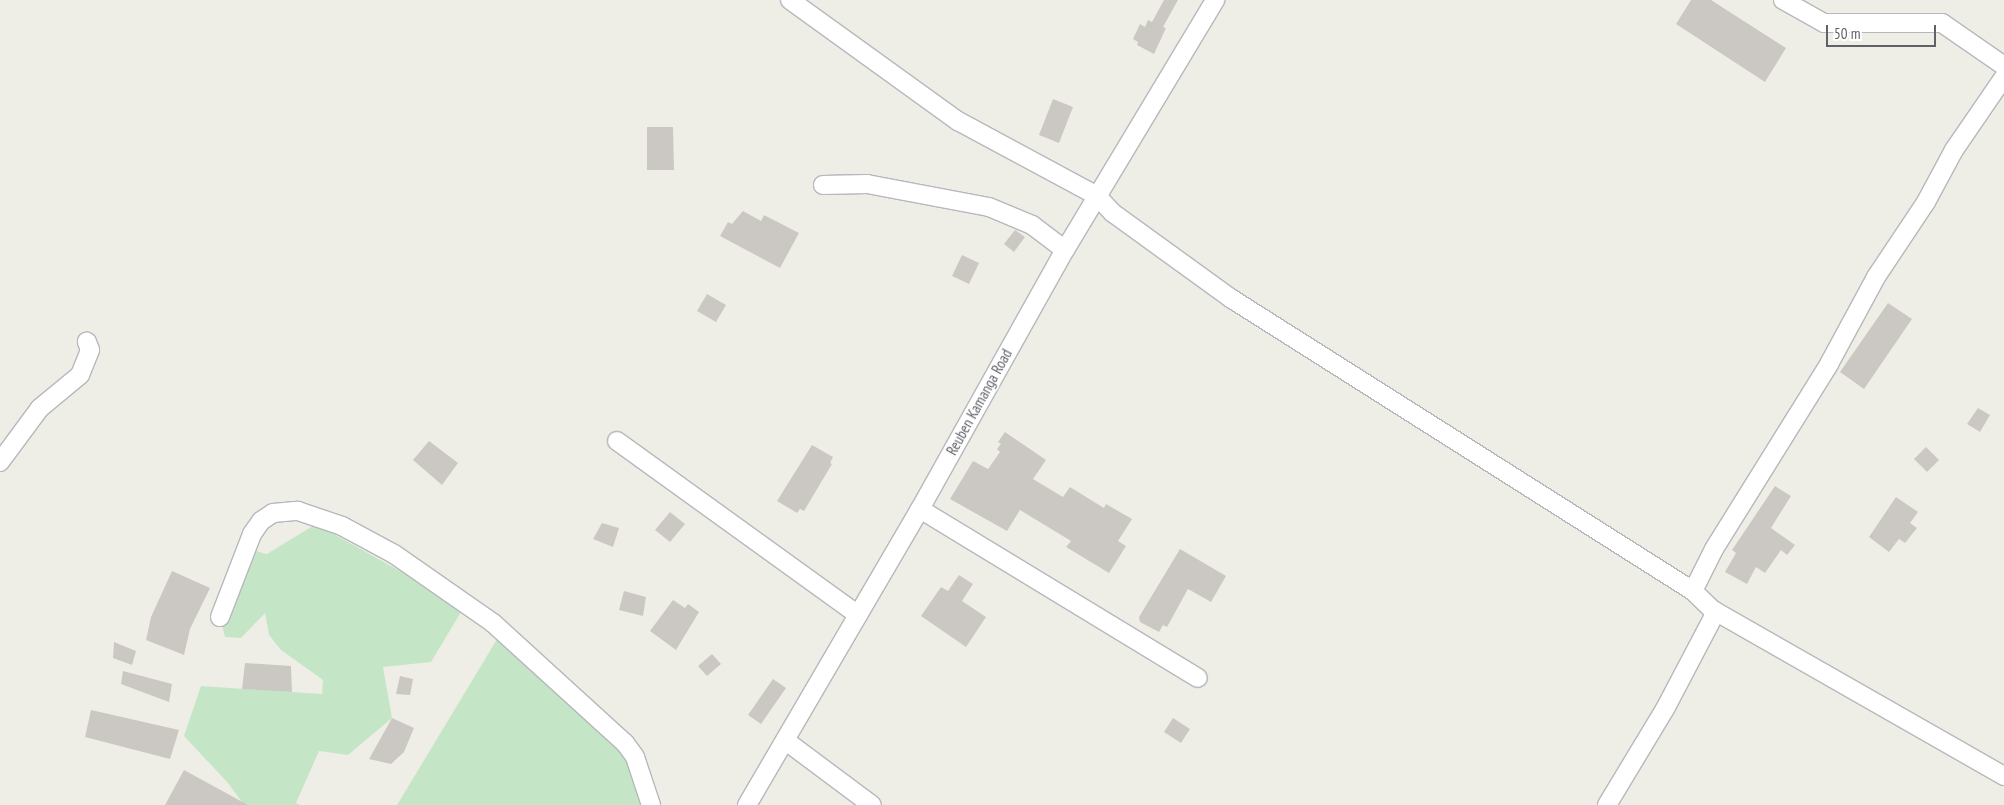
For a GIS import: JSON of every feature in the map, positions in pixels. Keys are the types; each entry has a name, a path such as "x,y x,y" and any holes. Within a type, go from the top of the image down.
{"street":[{"path":"790,0 958,121 1096,196 1113,212 1232,299 1693,591 1716,612 2004,776"},
{"name":"Reuben Kamanga Road","path":"747,805 920,508 1096,196 1214,0"},
{"path":"1783,0 1824,23 1942,23 2004,66"},
{"path":"1693,591 1714,549 1828,364 1876,277 1926,202 1954,150 2004,78"},
{"path":"824,185 868,184 989,207 1032,225 1065,250"},
{"path":"0,462 40,408 80,375 90,350 86,342"},
{"path":"617,442 858,615"},
{"path":"920,508 1198,678"},
{"path":"220,617 252,534 261,521 273,513 298,511 342,526 394,554 493,623 625,743 635,757 651,805"},
{"path":"1607,805 1665,708 1716,612"},
{"path":"786,741 872,805"}],"green space":[{"path":"316,524 464,607 431,662 383,667 392,718 348,755 319,751 296,803 300,805 241,805 242,802 228,783 184,736 201,686 322,694 323,680 281,650 269,635 265,613 241,638 225,637 220,617 252,550 267,554"},
{"path":"502,631 630,756 644,805 397,805"}],"building":[{"path":"1164,0 1178,0 1163,27 1166,28 1154,54 1137,45 1138,42 1133,39 1140,24 1145,27 1148,20 1152,22"},
{"path":"1691,0 1711,0 1786,48 1765,82 1676,24"},
{"path":"1053,99 1073,107 1059,143 1039,135"},
{"path":"647,127 673,127 674,170 647,170"},
{"path":"743,211 761,221 764,215 799,233 780,268 720,236 728,222 732,224"},
{"path":"1015,230 1025,237 1014,252 1004,244"},
{"path":"962,255 979,263 969,284 952,276"},
{"path":"707,294 726,305 716,322 697,311"},
{"path":"1888,303 1912,319 1864,389 1840,372"},
{"path":"1978,408 1990,415 1980,432 1967,424"},
{"path":"1005,432 1046,460 1033,479 1063,497 1070,487 1104,508 1106,504 1132,519 1118,541 1126,546 1109,573 1066,547 1071,541 1020,510 1007,531 950,499 973,461 988,469 1000,452 997,449 1001,444 998,442"},
{"path":"429,441 458,463 442,485 413,460"},
{"path":"812,445 833,457 830,463 832,464 804,511 800,509 797,513 777,501"},
{"path":"1926,447 1939,460 1927,472 1914,459"},
{"path":"1775,486 1791,496 1771,528 1795,545 1787,555 1781,550 1765,573 1756,567 1747,584 1725,572 1736,553 1732,550"},
{"path":"1896,497 1918,512 1910,523 1917,528 1905,543 1899,539 1889,552 1869,537"},
{"path":"670,512 685,524 670,542 655,530"},
{"path":"602,523 619,528 613,547 593,539"},
{"path":"1180,549 1226,576 1211,602 1188,589 1167,627 1163,625 1159,632 1140,622 1139,617"},
{"path":"172,571 210,588 190,629 184,655 146,640 151,617"},
{"path":"959,575 973,584 962,601 986,617 966,647 921,616 941,587 948,591"},
{"path":"624,591 646,597 643,616 619,610"},
{"path":"673,600 685,608 688,604 699,612 676,650 650,631"},
{"path":"114,642 136,651 132,665 113,658"},
{"path":"712,654 721,664 707,676 698,666"},
{"path":"245,663 291,666 292,692 242,689"},
{"path":"123,671 172,684 169,702 121,684"},
{"path":"400,676 413,679 410,695 396,694"},
{"path":"773,679 786,688 761,724 748,715"},
{"path":"91,710 179,730 170,759 85,737"},
{"path":"392,718 414,728 404,752 391,764 369,759"},
{"path":"1173,718 1190,729 1181,743 1164,732"},
{"path":"184,770 248,805 165,805"}]}
